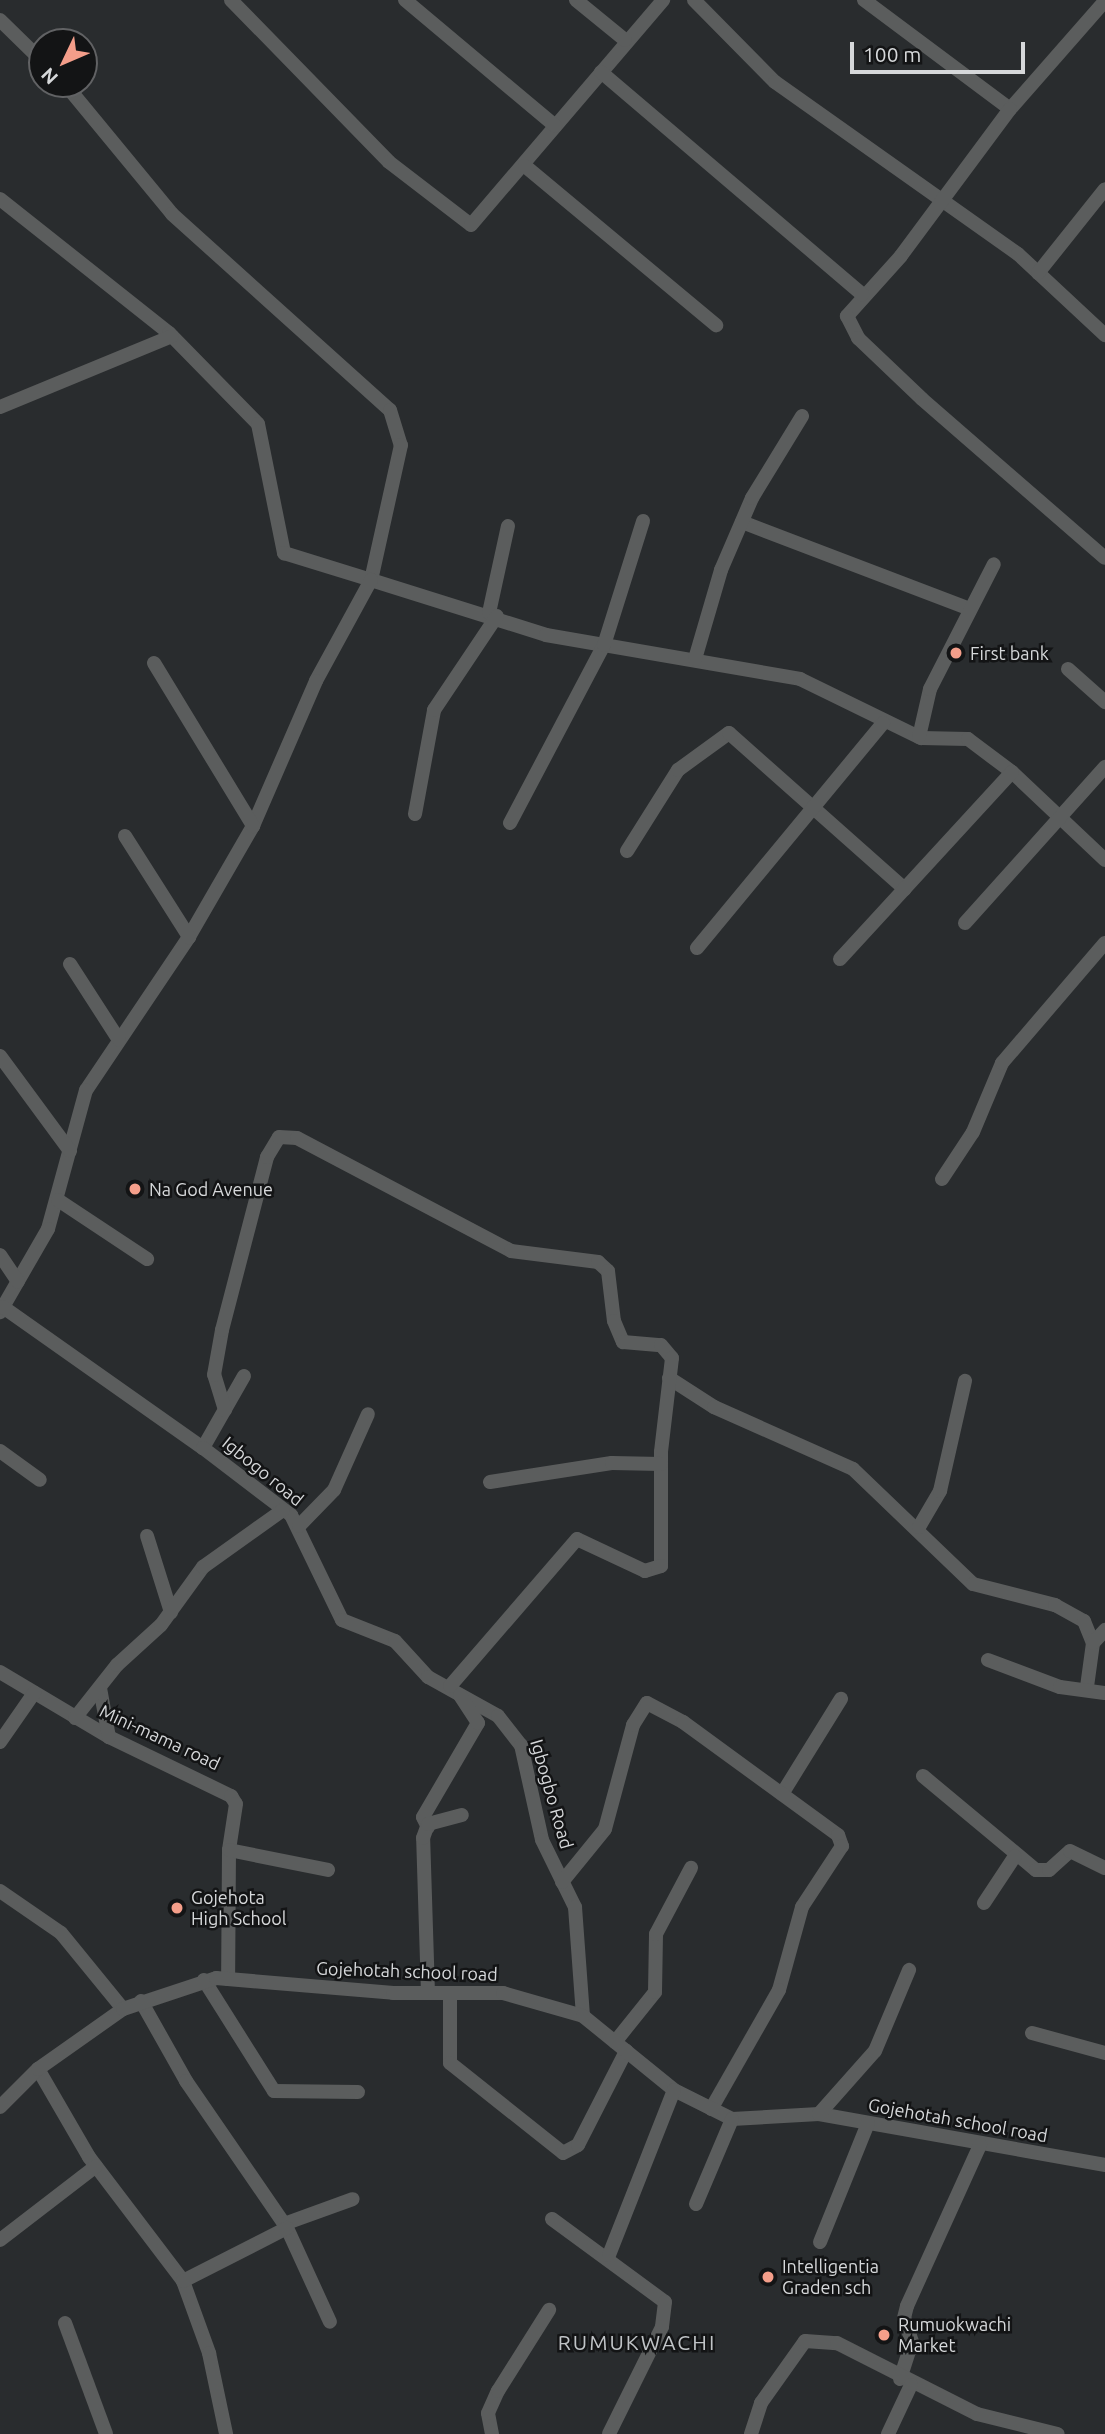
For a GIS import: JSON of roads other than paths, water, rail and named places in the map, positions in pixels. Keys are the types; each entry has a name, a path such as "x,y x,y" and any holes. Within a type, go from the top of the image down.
{"street":[{"path":"231,0 389,162 439,197 461,223 483,217 625,40 663,0"},
{"path":"405,0 555,126"},
{"path":"576,0 625,40"},
{"path":"694,0 775,82 942,197 1038,273 1105,335"},
{"path":"864,0 1010,109"},
{"path":"1105,1 1010,109 942,197 901,256 862,295 847,316 858,338 1105,558"},
{"path":"0,20 28,47"},
{"path":"601,72 862,295"},
{"path":"77,98 172,214 390,410 401,445 371,580 316,681 253,827 189,937 86,1090 58,1200 2,1310 203,1448"},
{"path":"525,166 716,325"},
{"path":"1038,273 1105,189"},
{"path":"0,199 172,336 263,433 284,553 493,615 547,635 800,679 883,723 919,737 968,739 1012,772 1105,860"},
{"path":"0,407 172,336"},
{"path":"695,659 742,522 802,416"},
{"path":"510,823 604,645 643,521"},
{"path":"742,522 970,609"},
{"path":"415,814 434,710 493,615 508,526"},
{"path":"919,737 930,689 994,564"},
{"path":"153,663 253,827"},
{"path":"1068,669 1105,702"},
{"path":"696,948 883,723"},
{"path":"627,851 678,770 722,734 729,733 905,889"},
{"path":"965,923 1059,814 1105,767"},
{"path":"840,959 1012,772"},
{"path":"125,836 189,937"},
{"path":"942,1179 973,1132 1002,1063 1105,943"},
{"path":"70,964 119,1040"},
{"path":"0,1056 70,1151"},
{"name":"Igbogo road","path":"225,1410 215,1375 240,1258 272,1143 297,1138 511,1251 598,1262 613,1281 617,1334 623,1342 668,1349 669,1378"},
{"path":"58,1200 147,1259"},
{"path":"0,1255 18,1282"},
{"name":"Igbogo road","path":"244,1376 203,1448 283,1510 299,1526 342,1620 395,1641 428,1677"},
{"path":"428,1993 422,1863 428,1827 423,1817 478,1723 455,1691 577,1539 645,1571 661,1566 661,1464 669,1378 714,1407 853,1469 919,1527 973,1584 1055,1605 1084,1621 1093,1643 1087,1687"},
{"path":"919,1527 940,1491 965,1381"},
{"name":"Igbogo road","path":"299,1526 334,1490 368,1414"},
{"path":"0,1451 40,1480"},
{"path":"490,1482 612,1463 661,1464"},
{"path":"75,1718 171,1612 203,1567 283,1510"},
{"path":"147,1536 171,1612"},
{"path":"1093,1643 1105,1630"},
{"path":"988,1660 1060,1687 1087,1687 1105,1693"},
{"name":"Mini-mama road","path":"0,1672 109,1737 224,1788 236,1804 229,1850 228,1979"},
{"name":"Igbogbo Road","path":"428,1677 498,1716 521,1745 542,1840 562,1882"},
{"path":"100,1688 109,1737"},
{"path":"0,1741 34,1693"},
{"path":"782,1794 841,1699"},
{"path":"583,2016 575,1907 562,1882 605,1829 639,1707 664,1710 722,1749 838,1835 842,1846 808,1893 779,1990 711,2109"},
{"path":"922,1776 1014,1856 1042,1873 1069,1851 1105,1868"},
{"path":"428,1827 462,1815"},
{"path":"229,1850 328,1870"},
{"path":"984,1903 1014,1856"},
{"path":"450,1993 450,2063 563,2152 578,2145 621,2046 655,1992 656,1934 691,1868"},
{"path":"0,1891 61,1933 123,2009"},
{"path":"819,2114 875,2051 909,1970"},
{"name":"Gojehotah school road","path":"0,2107 38,2069 123,2009 204,1980 228,1979 428,1993 503,1993 583,2016 674,2090 732,2119 819,2114 980,2146 1105,2165"},
{"path":"204,1980 274,2091 358,2092"},
{"path":"141,2001 186,2081 286,2226 330,2322"},
{"path":"1032,2033 1105,2053"},
{"path":"38,2069 96,2166 183,2281 209,2353 226,2434"},
{"path":"609,2255 674,2090"},
{"path":"696,2204 732,2119"},
{"path":"820,2242 868,2123"},
{"path":"888,2434 905,2382 912,2342 904,2318 907,2306 980,2146"},
{"path":"0,2240 96,2166"},
{"path":"183,2281 286,2226 353,2199"},
{"path":"552,2219 609,2255 666,2306 609,2434"},
{"path":"492,2434 488,2413 498,2391 549,2310"},
{"path":"65,2323 106,2434"},
{"path":"751,2434 761,2403 803,2342 837,2343 905,2382 977,2413 1058,2434"}],"place":[{"name":"First bank","path":"956,653"},
{"name":"Na God Avenue","path":"135,1189"},
{"name":"Gojehota High School","path":"177,1908"},
{"name":"Intelligentia Graden sch","path":"768,2277"},
{"name":"Rumuokwachi Market","path":"884,2335"}],"district":[{"name":"RUMUKWACHI","path":"637,2342"}]}
